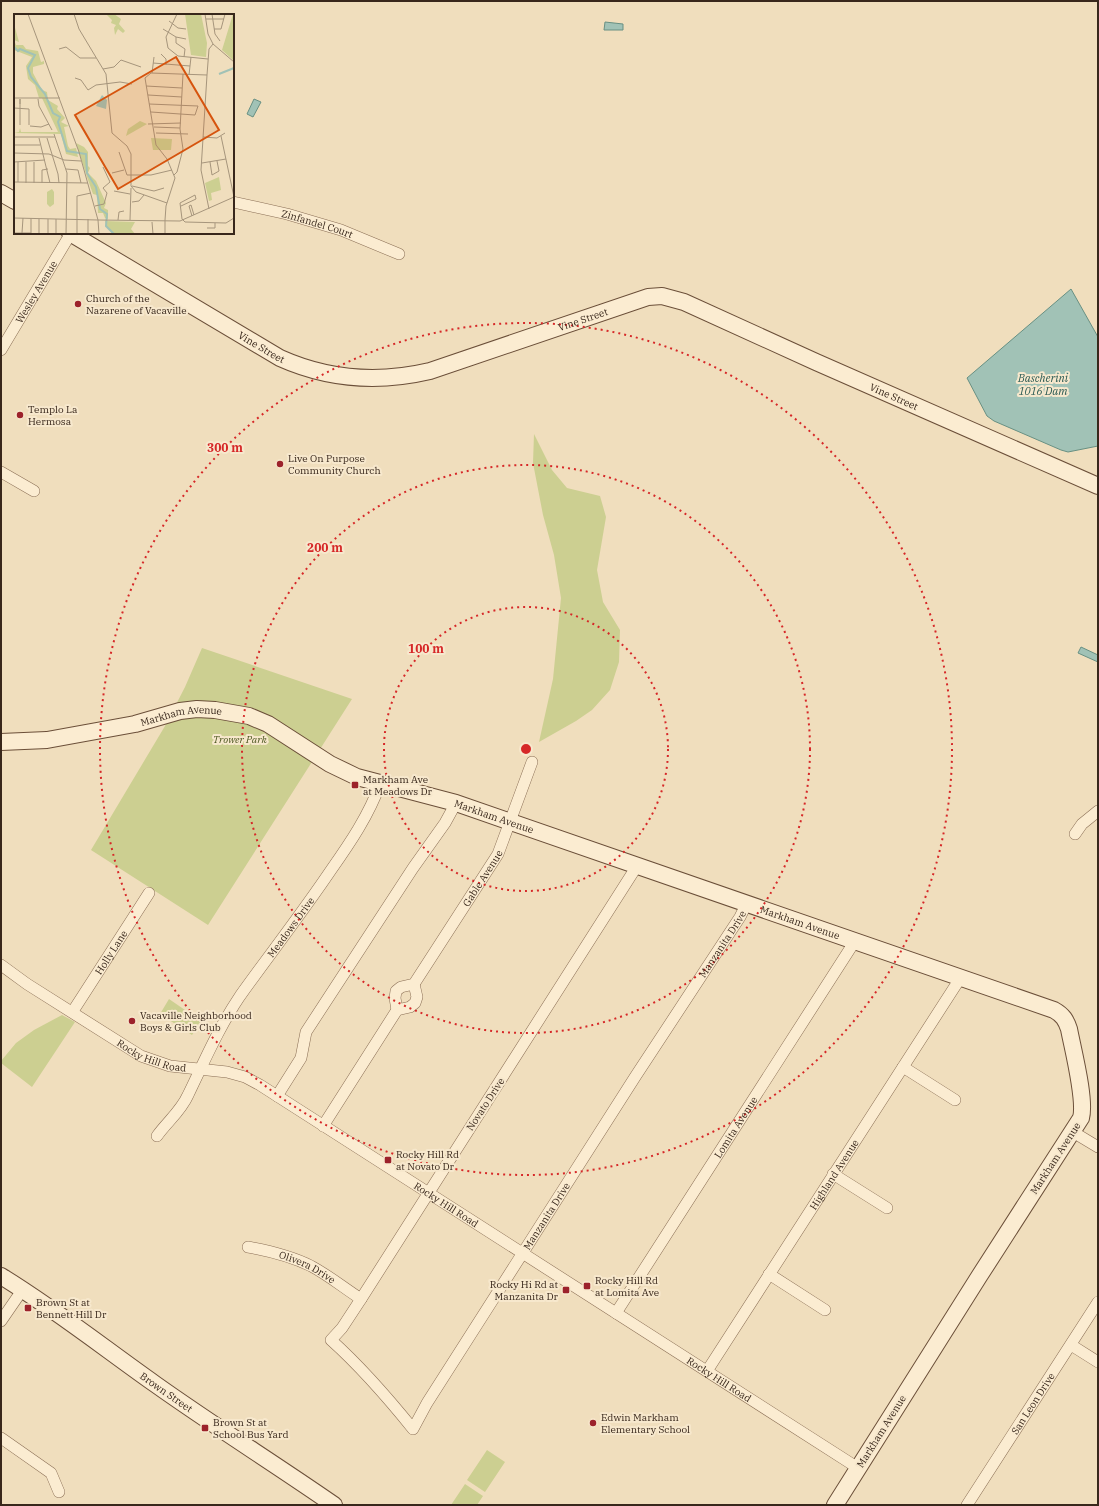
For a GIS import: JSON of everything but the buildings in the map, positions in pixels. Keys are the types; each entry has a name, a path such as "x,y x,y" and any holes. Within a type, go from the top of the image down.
{"street":[{"path":"1,193 14,200"},
{"name":"Zinfandel Court","path":"234,202 287,214 341,230 399,254"},
{"name":"Wesley Avenue","path":"1,350 69,234"},
{"name":"Vine Street","path":"72,234 280,358 306,369 329,375 350,378 399,378 430,371 648,297 662,296 684,302 816,362 1098,486"},
{"path":"1,472 34,491"},
{"name":"Markham Avenue","path":"1,742 47,740 135,724 180,711 197,709 215,710 249,716 268,724 330,764 357,777 456,803 961,977 1054,1010 1061,1014 1066,1021 1082,1100 1083,1113 1073,1132 980,1275 835,1505"},
{"name":"Gable Avenue","path":"414,984 498,854 532,762"},
{"name":"Meadows Drive","path":"157,1136 167,1122 176,1114 188,1096 207,1054 240,997 354,838 375,798 380,784"},
{"path":"277,1096 301,1058 306,1032 413,868 445,823 456,803"},
{"path":"1075,834 1082,824 1098,811"},
{"name":"Novato Drive","path":"331,1340 342,1328 361,1299 637,866"},
{"name":"Holly Lane","path":"73,1012 149,893"},
{"name":"Manzanita Drive","path":"331,1340 396,1408 413,1429 427,1403 524,1254 635,1077 747,904"},
{"name":"Lomita Avenue","path":"616,1312 855,941"},
{"name":"Rocky Hill Road","path":"1,965 27,984 141,1056 170,1066 236,1074 260,1085 858,1468"},
{"name":"Highland Avenue","path":"707,1371 902,1066 961,977"},
{"path":"323,1126 398,1010 410,1007 415,1003 417,997 414,984 402,987 396,991 395,998 398,1010"},
{"path":"902,1066 955,1100"},
{"path":"1073,1132 1098,1147"},
{"path":"833,1174 887,1208"},
{"name":"Olivera Drive","path":"248,1247 269,1251 292,1258 312,1267 361,1299"},
{"path":"769,1274 825,1310"},
{"name":"Brown Street","path":"1,1276 23,1289 154,1384 334,1505"},
{"path":"1,1321 23,1289"},
{"name":"San Leon Drive","path":"967,1505 1098,1302"},
{"path":"1071,1345 1098,1362"},
{"path":"1,1438 51,1473 59,1492"}],"green space":[{"path":"534,434 552,470 567,488 600,496 606,517 597,570 603,602 620,630 619,662 610,690 592,710 539,742 553,679 561,598 554,555 543,515 533,463"},
{"name":"Trower Park","path":"202,648 352,699 208,925 91,850 165,726 185,687"},
{"path":"169,999 201,1021 192,1035 160,1014"},
{"path":"62,1015 75,1022 32,1087 1,1063 1,1061 16,1043 34,1030"},
{"path":"487,1450 505,1462 485,1492 467,1480"},
{"path":"465,1484 483,1496 477,1505 451,1505"}],"water":[{"path":"605,22 623,24 623,30 604,30"},
{"path":"254,99 261,102 253,117 247,114"},
{"name":"Bascherini 1016 Dam","path":"1071,289 1098,337 1098,446 1068,452 994,421 987,416 967,378"},
{"path":"1081,647 1098,655 1098,662 1078,653"}],"place":[{"name":"Church of the Nazarene of Vacaville","path":"78,304"},
{"name":"Templo La Hermosa","path":"20,415"},
{"name":"Live On Purpose Community Church","path":"280,464"},
{"name":"Markham Ave at Meadows Dr","path":"355,785"},
{"name":"Vacaville Neighborhood Boys & Girls Club","path":"132,1021"},
{"name":"Rocky Hill Rd at Novato Dr","path":"388,1160"},
{"name":"Rocky Hill Rd at Lomita Ave","path":"587,1286"},
{"name":"Rocky Hi Rd at Manzanita Dr","path":"566,1290"},
{"name":"Brown St at Bennett Hill Dr","path":"28,1308"},
{"name":"Edwin Markham Elementary School","path":"593,1423"},
{"name":"Brown St at School Bus Yard","path":"205,1428"}]}
